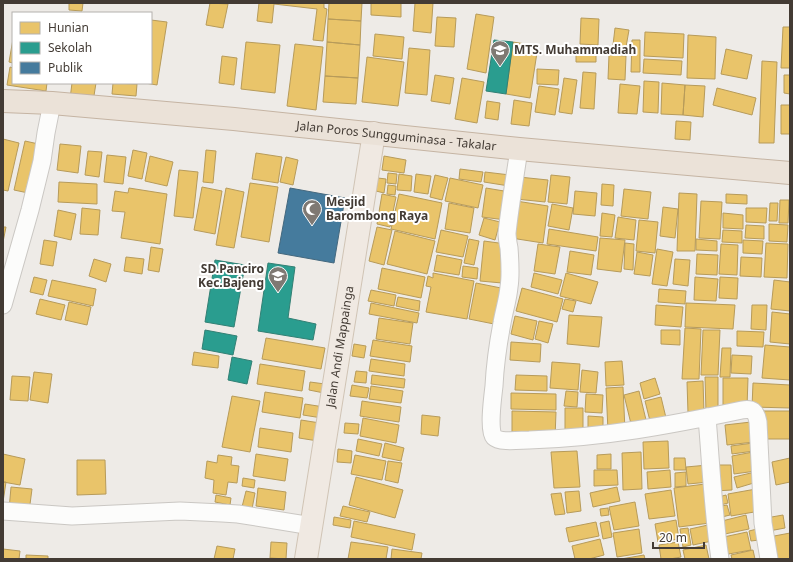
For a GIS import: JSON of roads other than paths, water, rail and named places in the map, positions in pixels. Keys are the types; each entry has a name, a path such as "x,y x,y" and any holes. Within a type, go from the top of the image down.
{"highway":[{"name":"Jalan Poros Sungguminasa - Takalar","path":"3,100 234,119 519,149 790,173"}],"main road":[{"name":"Jalan Andi Mappainga","path":"306,559 374,133"}],"street":[{"path":"3,305 30,210 42,161 52,103"},
{"path":"519,149 507,235 509,287 496,353 491,428 492,434 494,437 506,441 563,438 627,432 747,409 753,411 757,417 763,523 769,559"},
{"path":"707,417 714,515 720,559"},
{"path":"3,511 72,516 180,511 222,513 238,514 312,526"}],"place":[{"name":"MTS. Muhammadiah","path":"500,67"},
{"name":"Mesjid Barombong Raya","path":"312,226"},
{"name":"SD.Panciro Kec.Bajeng","path":"278,293"}]}
